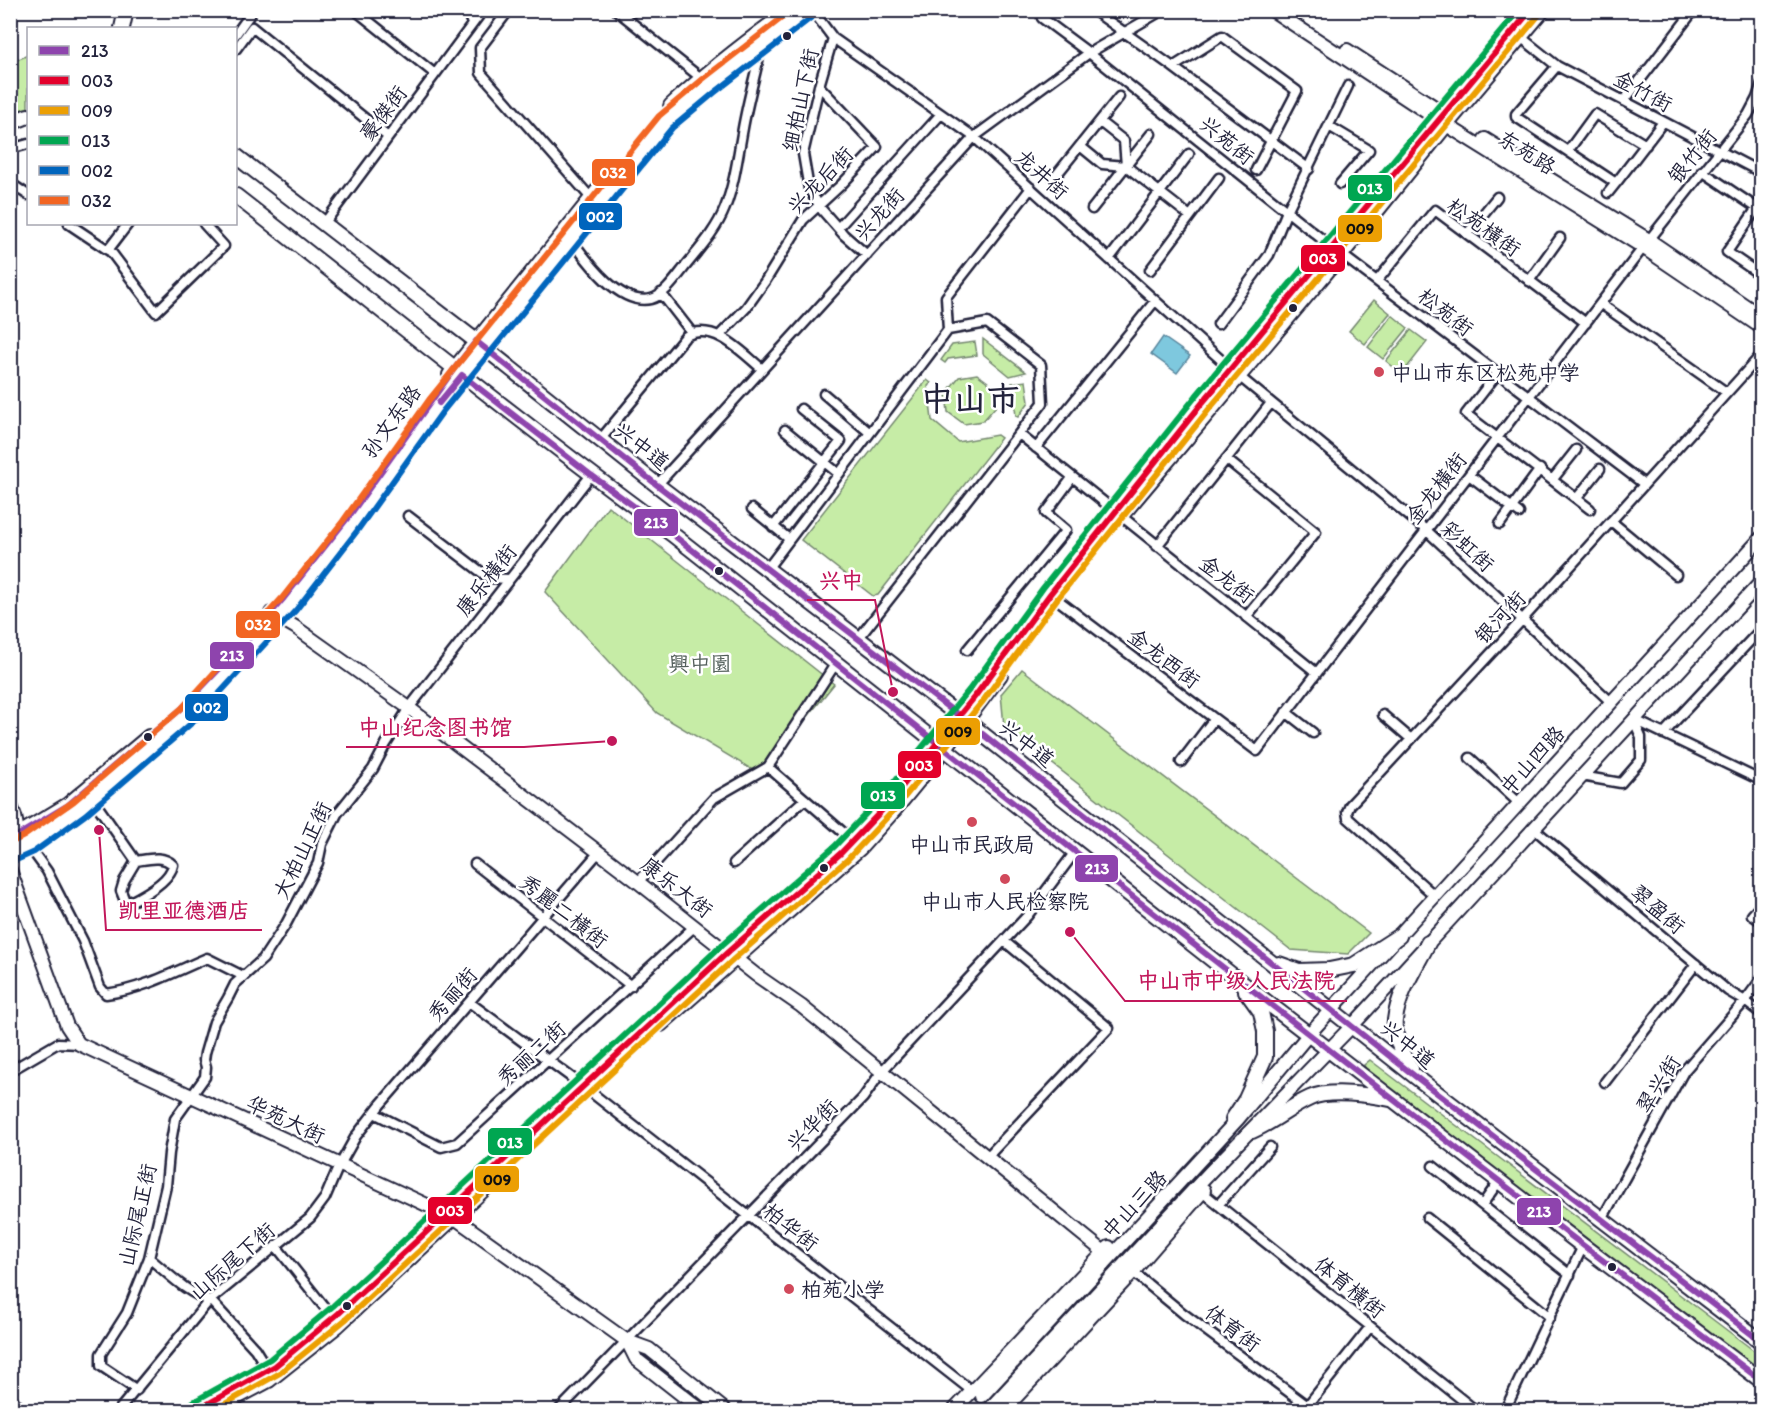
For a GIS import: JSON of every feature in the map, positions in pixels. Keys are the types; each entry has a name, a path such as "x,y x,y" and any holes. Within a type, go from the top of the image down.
{"main road":[{"name":"孙文东路","path":"17,837 92,798 188,714 350,526 458,372 591,198 660,116 701,78 791,10"},
{"name":"孙文东路","path":"480,344 571,239 666,122 708,86 810,10"},
{"path":"10,123 27,116"},
{"name":"兴中道","path":"237,157 480,344 657,485 962,718 1416,1077 1761,1342"},
{"path":"237,197 458,372 591,475 672,534 1238,980 1761,1381"},
{"name":"孙文东路","path":"10,852 17,837 68,805 181,709 275,615"},
{"path":"1267,960 1299,970 1329,970 1354,965 1399,936"},
{"path":"1416,1077 1400,1050 1395,1021 1402,994 1428,943"},
{"path":"1235,1119 1265,1057 1265,1030 1261,1012 1238,980"},
{"path":"1252,1131 1265,1126 1312,1096 1362,1093 1394,1099"},
{"path":"10,1400 18,1410"}],"street":[{"path":"237,32 251,10"},
{"path":"355,10 435,74"},
{"path":"467,10 472,24"},
{"name":"豪傑街","path":"323,225 483,10"},
{"path":"509,10 480,48 481,73 591,198"},
{"path":"616,10 701,78"},
{"name":"龙井街","path":"810,10 833,38 974,137 1235,373"},
{"path":"1093,10 1309,169"},
{"name":"兴龙街","path":"657,485 974,137 1089,53 1163,10"},
{"name":"东苑路","path":"1272,10 1761,317"},
{"name":"东苑路","path":"1287,10 1446,120"},
{"path":"1517,34 1531,10"},
{"path":"732,955 861,848 896,809 941,745 1118,515 1517,34 1544,10"},
{"path":"1624,101 1694,10"},
{"name":"兴苑街","path":"1042,18 1337,251"},
{"path":"237,48 252,27 388,137"},
{"path":"571,239 599,274 626,295 640,299 652,299 661,293 715,228 724,209 735,177 743,126 764,29"},
{"name":"金竹街","path":"1517,34 1557,66 1761,173"},
{"path":"1173,67 1222,36 1297,91 1256,170"},
{"name":"细柏山下街","path":"833,38 802,154 809,189 838,228 867,255"},
{"path":"1557,66 1516,114 1518,119 1617,183"},
{"name":"银竹街","path":"1646,244 1748,115 1757,98 1761,83"},
{"name":"兴龙后街","path":"719,336 746,308 803,220 877,147 819,86"},
{"path":"1218,324 1269,255 1287,211 1348,86"},
{"path":"1054,178 1119,97"},
{"path":"838,228 941,114"},
{"path":"1568,151 1595,114 1646,145"},
{"path":"1100,122 1124,141 1126,166"},
{"path":"1608,194 1663,122"},
{"path":"1329,126 1369,150 1340,184"},
{"path":"1092,209 1151,134"},
{"path":"10,149 27,144"},
{"path":"1080,146 1102,164 1126,166 1190,216"},
{"path":"1109,259 1189,154"},
{"path":"1702,171 1757,208 1727,252 1761,276"},
{"path":"1150,270 1219,178"},
{"path":"10,183 27,194"},
{"path":"767,569 948,330 946,297 1031,188"},
{"path":"1467,234 1497,197"},
{"name":"松苑横街","path":"1377,281 1434,210 1586,323"},
{"path":"70,225 108,250 156,312 224,246 205,225"},
{"path":"108,250 127,225"},
{"path":"1529,280 1560,238"},
{"name":"东苑路","path":"1646,244 1761,328"},
{"name":"金龙横街","path":"1257,751 1646,244"},
{"name":"松苑街","path":"1337,251 1644,484"},
{"path":"661,293 692,333"},
{"path":"1036,448 1155,301"},
{"path":"1601,304 1726,392"},
{"path":"858,639 1043,403 1041,366 987,322 948,330"},
{"path":"600,440 686,336 692,333 702,331 719,336 734,344 762,369"},
{"name":"银河街","path":"1435,896 1348,818 1347,812 1350,805 1522,620 1761,354"},
{"name":"彩虹街","path":"1235,373 1426,530 1611,702"},
{"path":"1497,374 1466,414 1590,509"},
{"path":"824,394 870,433"},
{"path":"1158,546 1271,403"},
{"path":"773,527 841,441 801,409"},
{"path":"785,430 839,474"},
{"name":"金龙街","path":"1018,434 1317,673"},
{"path":"1553,479 1576,450"},
{"path":"1226,459 1316,532 1246,617"},
{"path":"1500,524 1515,510 1540,469"},
{"path":"1577,498 1600,469"},
{"name":"康乐横街","path":"409,708 591,475"},
{"path":"1469,475 1515,510"},
{"path":"967,650 1066,530 1046,513 1072,478"},
{"path":"752,509 789,539"},
{"path":"408,516 489,578 509,579"},
{"path":"1611,521 1676,575"},
{"name":"中山四路","path":"1309,1034 1761,537"},
{"path":"1352,1026 1761,581"},
{"name":"金龙西街","path":"1053,597 1257,751"},
{"name":"康乐大街","path":"275,615 409,708 756,975 801,1006 1104,1252"},
{"path":"1663,734 1761,628"},
{"path":"638,882 714,798 768,766 836,663"},
{"name":"大柏山正街","path":"192,1096 205,1077 205,1053 214,1022 235,984 263,959 281,931 318,863 322,844 337,814 373,769 409,708"},
{"path":"1286,712 1313,734"},
{"path":"1383,715 1411,739"},
{"path":"1180,762 1214,719"},
{"path":"1633,719 1761,782"},
{"path":"1581,776 1621,783 1641,760 1641,737 1633,719"},
{"path":"214,1410 269,1381 338,1326 450,1216 853,841 941,745"},
{"path":"1470,758 1519,803"},
{"path":"768,766 853,841"},
{"path":"92,798 136,861"},
{"path":"734,862 805,799"},
{"path":"10,803 15,816 17,837 47,871 78,931 100,987 106,994 153,982 207,958 243,976"},
{"name":"翠盈街","path":"1533,828 1728,991 1761,1014"},
{"name":"秀丽街","path":"340,1166 356,1136 374,1113 599,852"},
{"name":"兴华街","path":"559,1410 863,1098 882,1071 1027,916 1075,852"},
{"path":"161,858 173,865 172,870 163,881 130,902 125,901 120,891 136,861 161,858"},
{"name":"秀麗二橫街","path":"476,864 631,986"},
{"path":"10,870 67,1026 79,1044"},
{"path":"1761,904 1752,915 1761,922"},
{"name":"秀丽二街","path":"374,1113 441,1147 457,1143 695,926"},
{"path":"988,1156 1108,1028 1004,941"},
{"path":"1605,1082 1696,964"},
{"name":"翠兴街","path":"1602,1219 1684,1071 1745,1001 1761,978"},
{"name":"柏华街","path":"469,1002 586,1088 977,1393"},
{"name":"中山三路","path":"1003,1408 1210,1172 1352,1026"},
{"name":"中山三路","path":"954,1410 977,1393 1235,1119 1309,1034"},
{"path":"10,1071 58,1044 79,1044"},
{"name":"华苑大街","path":"79,1044 450,1216 627,1341 649,1349 725,1410"},
{"name":"山际尾正街","path":"137,1390 100,1366 101,1353 127,1313 149,1258 166,1186 175,1119 192,1096"},
{"name":"中山三路","path":"977,1393 1205,1143 1235,1119"},
{"name":"中山三路","path":"1003,1408 1133,1272 1252,1131"},
{"path":"1218,1205 1270,1147"},
{"name":"山际尾下街","path":"119,1410 210,1300 310,1218 321,1206 340,1166"},
{"path":"1433,1166 1570,1275"},
{"path":"1482,1205 1499,1181"},
{"name":"体育横街","path":"1202,1192 1475,1410"},
{"path":"197,1410 275,1366 450,1216"},
{"path":"1427,1218 1550,1317"},
{"path":"276,1246 333,1318"},
{"path":"1505,1410 1583,1246"},
{"path":"149,1258 190,1291 210,1300 255,1349 267,1370"},
{"name":"体育街","path":"1133,1272 1308,1409"},
{"path":"1308,1409 1370,1327"},
{"name":"华苑大街","path":"627,1341 636,1359 701,1410"}],"green space":[{"path":"27,55 27,108 11,116 10,63"},
{"path":"1374,300 1390,313 1365,344 1349,331"},
{"path":"1392,315 1408,328 1383,359 1368,347"},
{"path":"1411,330 1427,342 1402,374 1386,361"},
{"path":"983,339 1026,372 1010,376 983,354"},
{"path":"975,342 977,355 948,359 945,363 941,360 952,345"},
{"path":"977,374 993,386 996,406 983,421 964,424 948,412 946,393 959,377"},
{"path":"927,380 931,383 928,386 932,420 958,442 997,435 1001,438 878,595 873,596 801,540"},
{"path":"1026,381 1029,402 1018,417 1012,383"},
{"name":"興中園","path":"608,506 834,684 761,775 657,713 545,592"},
{"path":"1022,669 1369,933 1348,954 1291,950 1004,726 1001,694"},
{"path":"1370,1060 1761,1356 1761,1375 1366,1070 1364,1065"}],"water":[{"path":"1163,337 1190,356 1177,373 1151,354"}],"tunnel":[{"path":"968,1410 982,1396"}],"transit line":[{"name":"032","path":"10,843 24,836 74,801 182,708 282,598 343,521 429,400 659,116 792,10"},
{"name":"013","path":"193,1402 270,1359 333,1306 722,945 835,846 880,799 969,690 1043,588 1196,396 1519,10"},
{"name":"003","path":"197,1410 275,1366 339,1313 728,952 841,853 887,805 976,695 1050,594 1203,402 1531,10"},
{"name":"009","path":"214,1410 280,1373 345,1320 734,959 847,860 893,811 983,701 1057,599 1210,408 1538,16"},
{"name":"002","path":"14,861 34,852 85,815 194,721 296,610 357,531 443,411 672,128 812,17"},
{"name":"213","path":"10,840 68,805 181,709 247,640 284,598 350,515 476,341 657,485 966,721 1416,1077 1762,1342"},
{"name":"213","path":"439,403 462,375 591,475 672,534 1078,854 1624,1277 1762,1381"}],"place":[{"name":"中山市东区松苑中学","path":"1379,372"},
{"name":"兴中","path":"893,692"},
{"name":"中山纪念图书馆","path":"612,741"},
{"name":"中山市民政局","path":"972,822"},
{"name":"凯里亚德酒店","path":"99,830"},
{"name":"中山市人民检察院","path":"1005,879"},
{"name":"中山市中级人民法院","path":"1070,932"},
{"name":"柏苑小学","path":"789,1289"}],"district":[{"name":"中山市","path":"970,398"}]}
